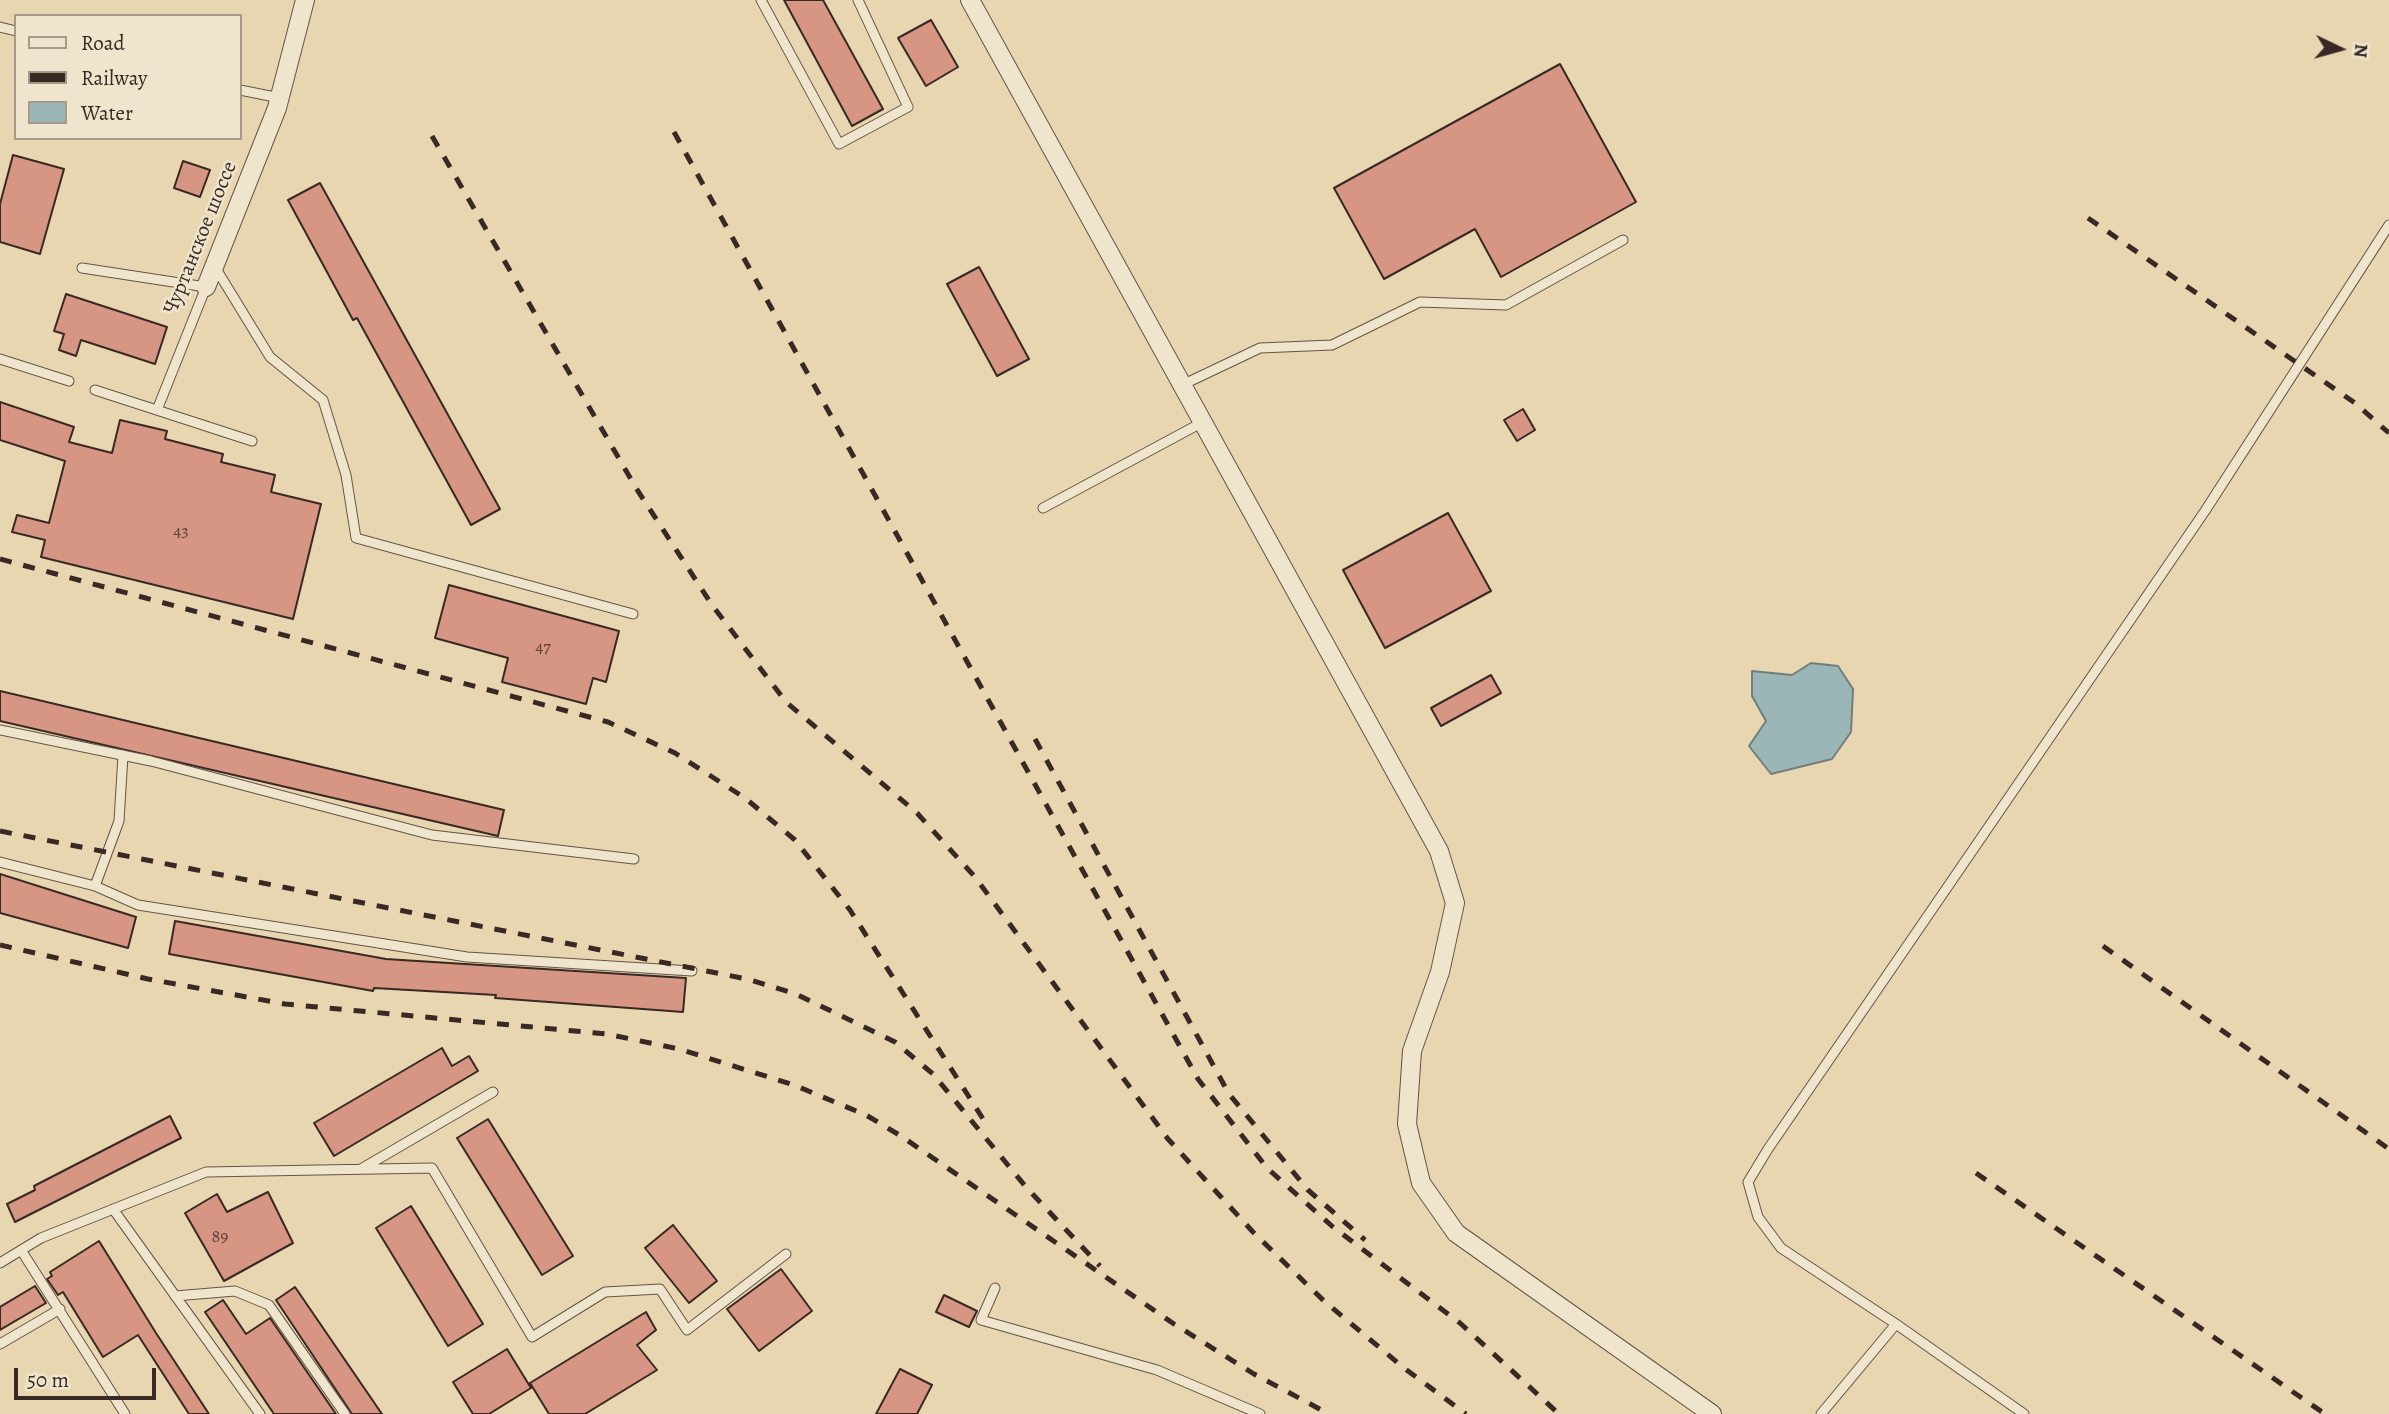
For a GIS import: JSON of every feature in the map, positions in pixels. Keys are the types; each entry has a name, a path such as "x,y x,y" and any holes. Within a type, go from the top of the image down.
{"street":[{"name":"Чуртанское шоссе","path":"206,287 280,98 305,0"},
{"path":"970,0 1439,851 1455,903 1440,972 1412,1051 1406,1124 1421,1184 1456,1233 1712,1414"}],"lane":[{"path":"761,0 839,144 908,107 858,0"},
{"path":"242,90 280,98"},
{"path":"2024,1414 1896,1324 1781,1248 1758,1217 1748,1182 1775,1138 2206,511 2389,225"},
{"path":"1182,384 1260,348 1332,345 1420,302 1506,304 1623,240"},
{"path":"215,265 270,357 323,400 346,475 356,538 633,614"},
{"path":"82,268 206,287"},
{"name":"Чуртанское шоссе","path":"157,410 206,287"},
{"path":"0,359 69,381"},
{"path":"95,390 252,441"},
{"path":"1042,508 1203,422"},
{"path":"0,730 122,755 432,835 634,859"},
{"path":"95,886 119,821 122,755"},
{"path":"0,862 95,886 138,905 467,957 692,971"},
{"path":"361,1170 492,1092"},
{"path":"0,1263 21,1250 113,1209 206,1172 432,1168 532,1337 605,1292 660,1289 687,1330 786,1254"},
{"path":"113,1209 260,1414"},
{"path":"21,1250 125,1414"},
{"path":"995,1288 981,1320 1157,1370 1260,1414"},
{"path":"175,1296 235,1291 269,1305 345,1414"},
{"path":"0,1344 60,1309"},
{"path":"1821,1414 1896,1324"}],"water":[{"path":"1811,663 1838,666 1853,689 1851,732 1832,759 1771,774 1749,746 1766,721 1752,696 1752,671 1792,675"}],"building":[{"path":"784,0 823,0 883,109 852,126"},
{"path":"931,20 958,67 926,86 898,38"},
{"path":"1560,64 1636,202 1501,277 1475,229 1384,279 1334,188"},
{"path":"13,155 64,169 40,254 0,242 0,204"},
{"path":"183,161 210,170 200,197 174,188"},
{"path":"320,183 500,509 471,525 357,318 353,320 288,200"},
{"path":"979,267 1029,359 997,376 947,284"},
{"path":"66,294 167,327 155,364 81,340 76,356 59,350 64,334 54,331"},
{"path":"0,402 74,427 69,442 112,453 120,420 167,431 165,439 223,454 221,462 275,475 271,492 321,504 293,619 41,557 45,540 12,532 17,515 49,523 65,461 0,440"},
{"path":"1523,409 1535,430 1517,441 1504,420"},
{"path":"1448,513 1491,591 1385,648 1343,570"},
{"path":"449,585 619,631 606,682 593,678 586,704 502,682 508,658 435,638"},
{"path":"1491,675 1501,693 1441,726 1431,708"},
{"path":"0,691 504,810 498,836 0,721"},
{"path":"0,874 136,917 128,948 0,913"},
{"path":"175,921 386,959 686,978 683,1012 495,998 496,995 374,988 373,991 169,954"},
{"path":"442,1048 452,1066 469,1056 478,1071 334,1156 314,1123"},
{"path":"170,1116 181,1138 15,1222 7,1204 35,1190 34,1186"},
{"path":"488,1119 573,1256 542,1275 457,1138"},
{"path":"268,1192 293,1243 224,1281 185,1213 217,1194 227,1212"},
{"path":"411,1206 483,1324 448,1346 376,1228"},
{"path":"673,1225 717,1281 689,1303 645,1248"},
{"path":"99,1241 209,1414 189,1414 138,1335 103,1357 63,1292 58,1295 47,1279 52,1276 50,1272"},
{"path":"781,1269 812,1311 759,1351 727,1309"},
{"path":"35,1286 46,1303 0,1330 0,1307"},
{"path":"295,1287 382,1414 352,1414 276,1300"},
{"path":"944,1295 977,1311 969,1327 936,1312"},
{"path":"223,1300 246,1334 270,1318 336,1414 274,1414 205,1312"},
{"path":"646,1312 656,1330 637,1345 657,1370 585,1414 549,1414 530,1383"},
{"path":"507,1349 531,1388 489,1414 473,1414 453,1382"},
{"path":"900,1369 932,1385 917,1414 876,1414"}],"railway":[{"path":"674,132 1198,1079 1267,1168 1333,1227 1460,1323 1559,1414"},
{"path":"432,136 636,488 712,605 786,702 917,813 975,877 1168,1139 1253,1232 1324,1301 1404,1368 1466,1414"},
{"path":"2088,218 2355,403 2389,433"},
{"path":"0,559 608,722 675,753 745,798 795,840 850,910 985,1122"},
{"path":"1035,739 1229,1094 1308,1190 1365,1240"},
{"path":"0,831 747,979 796,994 895,1042 933,1074 1026,1187 1100,1266"},
{"path":"0,945 148,979 285,1004 607,1034 679,1049 794,1085 866,1115 901,1136 1174,1324 1254,1374 1329,1414"},
{"path":"2103,946 2389,1149"},
{"path":"1976,1173 2325,1414"}]}
